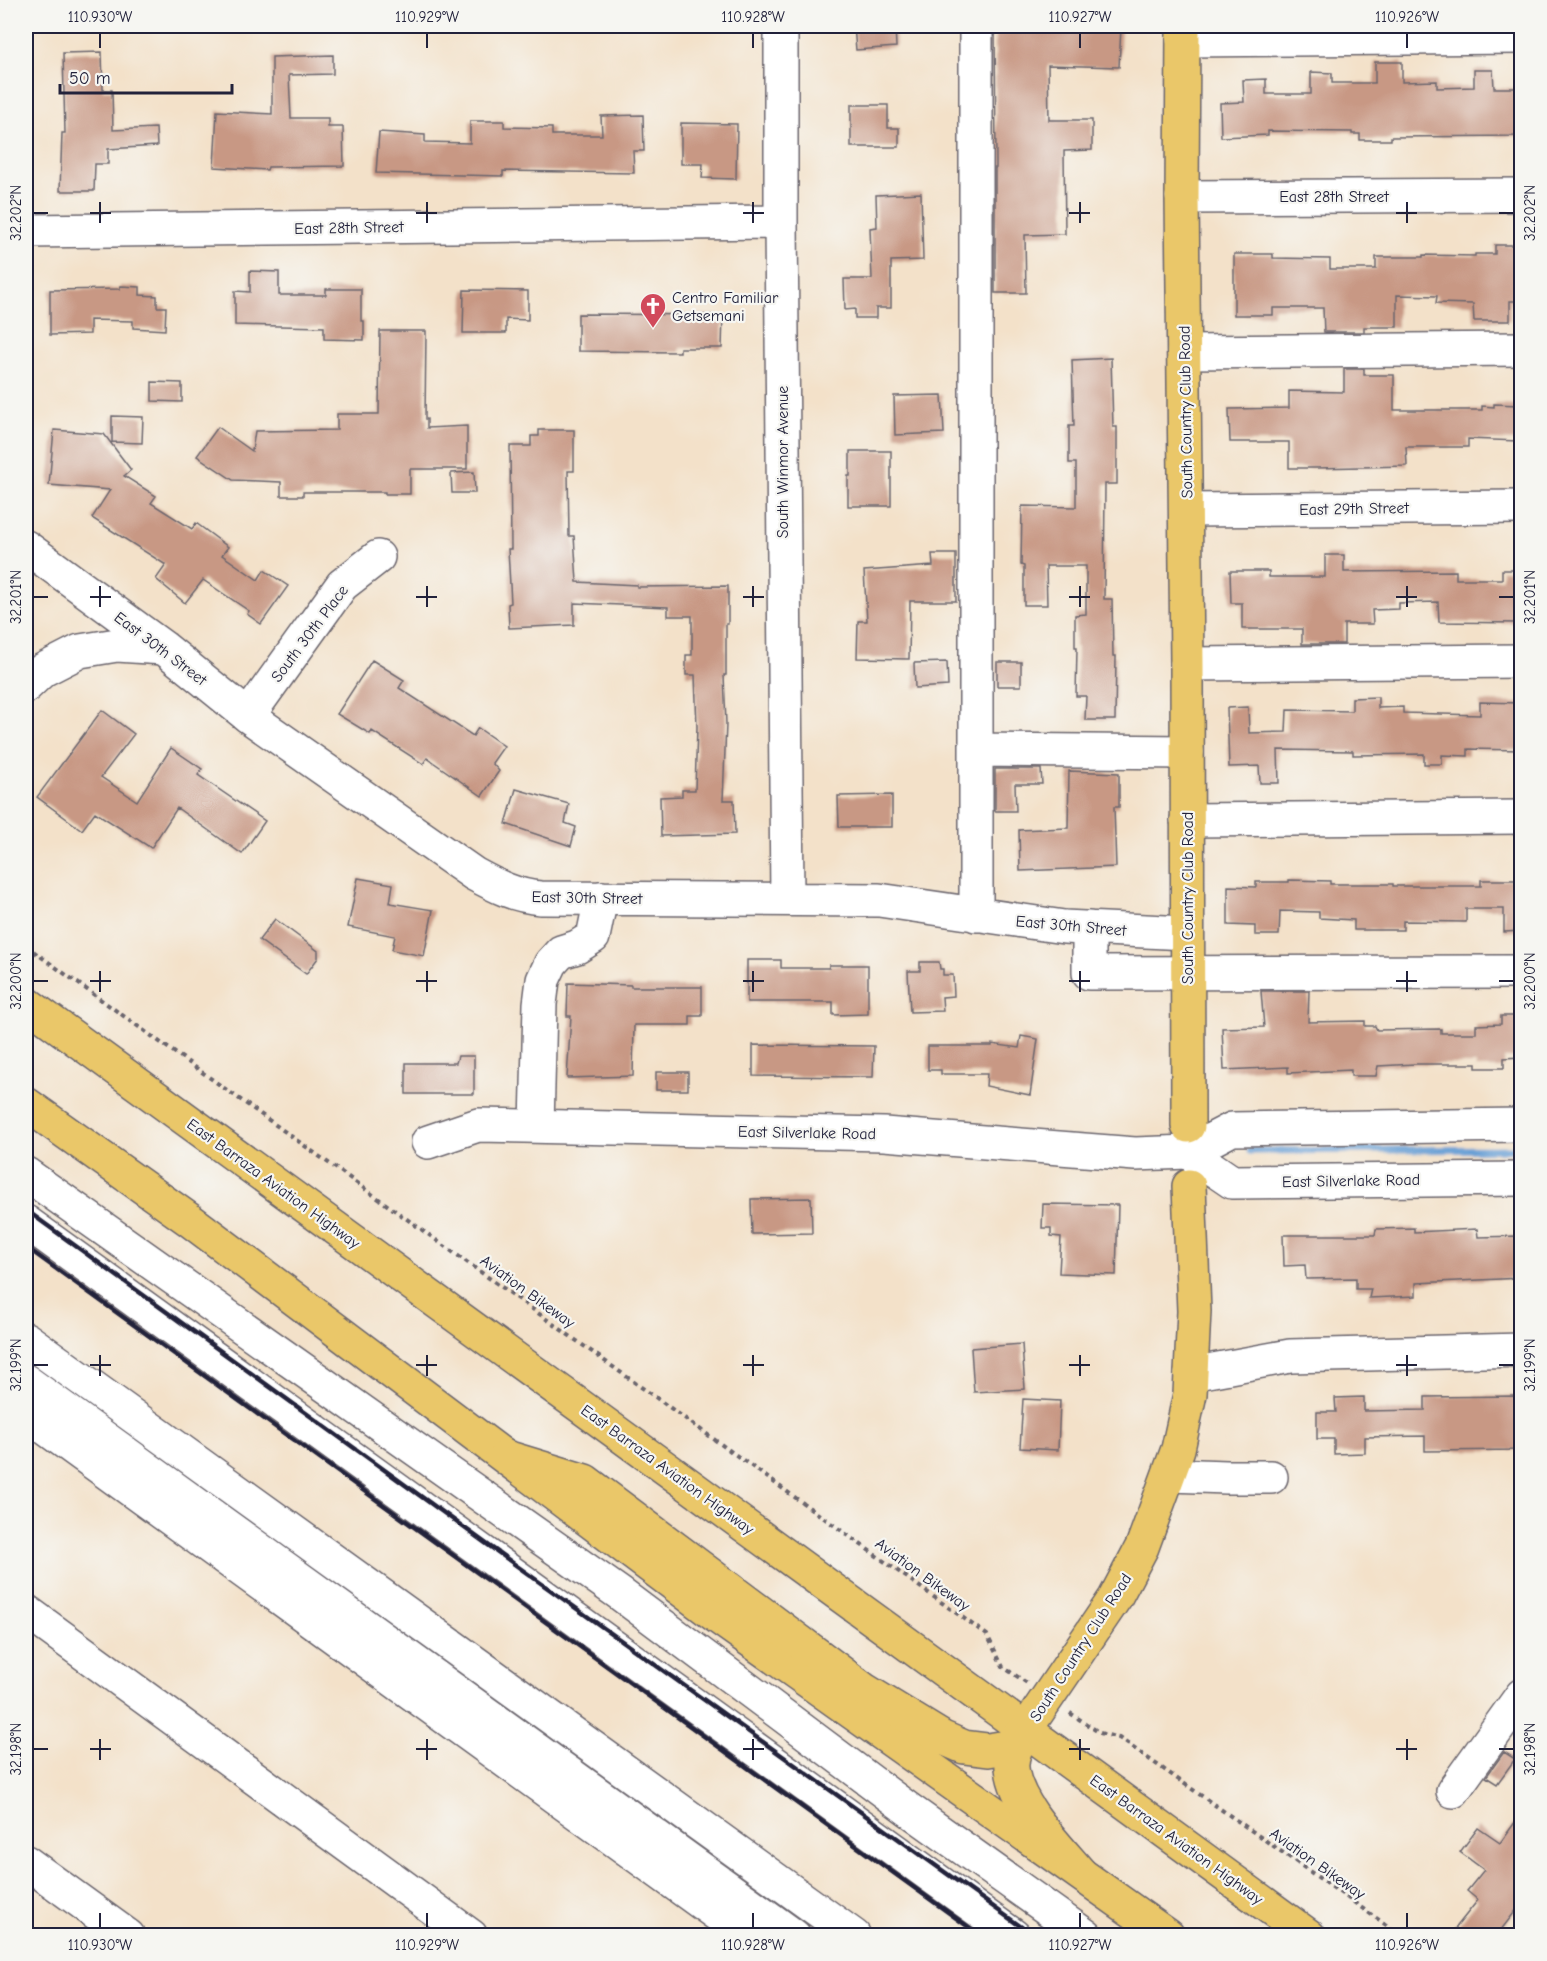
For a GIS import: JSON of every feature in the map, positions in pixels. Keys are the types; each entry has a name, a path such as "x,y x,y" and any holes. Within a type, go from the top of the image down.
{"main road":[{"name":"South Country Club Road","path":"1183,33 1188,1139"},
{"name":"East Barraza Aviation Highway","path":"26,1003 1310,1935"},
{"path":"26,1104 191,1221 719,1618 1168,1935"},
{"name":"South Country Club Road","path":"1026,1729 1115,1598 1142,1547 1178,1449 1190,1394 1194,1306 1189,1186"},
{"path":"506,1457 585,1481 863,1689 943,1738 964,1748 988,1750 1007,1747 1026,1729"},
{"path":"1026,1729 1015,1749 1012,1767 1023,1802 1080,1874"}],"street":[{"name":"South Winmor Avenue","path":"782,26 781,222 787,898"},
{"path":"976,26 976,915"},
{"path":"1183,33 1521,37"},
{"name":"East 28th Street","path":"1182,197 1521,195"},
{"name":"East 28th Street","path":"26,231 781,222"},
{"path":"1184,352 1521,349"},
{"name":"East 29th Street","path":"1186,510 1521,507"},
{"name":"East 30th Street","path":"26,548 164,648 248,716 474,874 500,889 527,897 879,900 1064,927 1186,933"},
{"name":"South 30th Place","path":"248,716 342,585 378,557"},
{"path":"26,686 43,670 80,651 117,645 164,648"},
{"path":"1187,664 1521,661"},
{"path":"977,750 1187,752"},
{"path":"1187,820 1521,817"},
{"path":"537,1126 540,1004 543,980 550,963 561,952 577,947 593,937 601,898"},
{"path":"1089,928 1089,973 1521,972"},
{"name":"East Silverlake Road","path":"428,1142 478,1125 537,1126 884,1134 1135,1154 1232,1129 1521,1125"},
{"name":"East Silverlake Road","path":"1188,1139 1232,1182 1521,1179"},
{"name":"South Country Club Road","path":"1188,1139 1189,1186"},
{"path":"26,1174 619,1593 908,1809 1086,1935"},
{"path":"26,1222 1014,1935"},
{"path":"26,1338 854,1935"},
{"path":"1191,1374 1290,1356 1521,1350"},
{"path":"26,1381 794,1935"},
{"path":"26,1414 747,1935"},
{"path":"1169,1475 1271,1477"},
{"path":"26,1611 471,1935"},
{"path":"1453,1791 1521,1695"},
{"path":"26,1862 128,1935"}],"path":[{"name":"Aviation Bikeway","path":"26,946 987,1635 1003,1667"},
{"name":"Aviation Bikeway","path":"1100,1733 1119,1738 1402,1935"}],"building":[{"path":"854,26 895,26 896,47 856,50"},
{"path":"995,26 1121,26 1119,67 1048,65 1049,120 1092,120 1092,150 1064,151 1065,234 1025,235 1026,293 995,293"},
{"path":"102,52 103,90 112,90 113,130 156,128 157,146 108,149 108,164 95,164 94,191 60,191 62,133 65,133 63,53"},
{"path":"333,55 333,74 289,75 291,118 328,118 328,127 343,127 344,166 268,167 267,170 214,167 217,111 272,114 272,57"},
{"path":"1375,62 1402,62 1402,82 1437,81 1437,88 1474,87 1474,70 1493,70 1494,88 1521,88 1521,136 1391,137 1391,140 1360,140 1360,134 1352,134 1352,132 1268,131 1268,135 1221,137 1220,103 1244,102 1243,80 1266,79 1266,94 1311,94 1311,72 1332,73 1332,83 1375,83"},
{"path":"851,105 888,105 888,128 899,128 899,147 851,147"},
{"path":"643,115 644,151 633,151 634,173 503,171 503,176 376,173 379,132 425,135 425,142 470,143 470,121 504,121 504,127 552,128 552,135 602,135 601,116"},
{"path":"681,123 737,124 736,179 702,178 703,164 681,164"},
{"path":"921,193 923,260 891,261 891,308 876,308 876,318 855,318 855,309 845,310 844,279 872,279 870,228 877,227 876,195"},
{"path":"1495,245 1521,245 1521,301 1510,301 1510,321 1474,321 1473,304 1436,303 1437,296 1397,295 1397,327 1364,327 1364,332 1324,332 1323,308 1273,308 1273,315 1234,315 1234,254 1273,254 1273,258 1330,259 1330,269 1376,269 1376,257 1495,254"},
{"path":"250,271 279,272 279,295 326,295 326,289 361,289 361,321 364,321 364,340 324,339 324,327 235,325 235,291 250,292"},
{"path":"120,286 140,287 140,295 157,296 157,307 166,307 165,330 133,328 133,321 90,320 90,334 50,335 50,290 120,289"},
{"path":"464,290 528,291 528,320 506,319 506,333 463,333"},
{"path":"578,314 723,315 722,348 680,348 680,352 578,351"},
{"path":"380,331 426,331 425,419 427,419 427,428 467,426 467,469 410,469 410,494 303,492 303,496 281,496 281,482 233,480 197,456 218,427 252,451 255,431 337,430 337,414 379,414"},
{"path":"1111,358 1113,427 1117,427 1117,484 1105,484 1104,599 1112,599 1113,656 1116,656 1115,720 1085,720 1086,696 1076,696 1075,615 1086,614 1086,566 1046,566 1047,605 1024,605 1024,566 1021,565 1022,506 1076,507 1076,463 1069,463 1069,426 1074,426 1072,360"},
{"path":"1344,369 1364,369 1364,375 1394,375 1394,410 1482,410 1482,406 1494,407 1494,404 1519,405 1518,441 1468,439 1468,447 1406,447 1407,466 1315,468 1289,468 1289,442 1230,442 1229,409 1289,408 1289,391 1344,392"},
{"path":"152,382 182,383 182,402 152,401"},
{"path":"942,395 944,433 895,435 894,396"},
{"path":"112,416 143,417 142,443 112,442"},
{"path":"54,430 104,434 131,470 124,476 156,496 151,503 192,529 196,523 228,547 222,555 258,580 264,570 288,586 261,624 247,614 249,611 203,580 185,603 156,579 166,565 92,518 110,490 49,485"},
{"path":"539,430 574,430 574,471 568,471 569,536 574,536 577,582 637,585 637,587 728,586 726,675 724,675 726,724 723,800 734,800 735,834 661,836 660,797 682,796 682,790 695,790 697,727 695,675 686,675 686,655 692,655 692,616 668,616 668,607 574,603 574,625 509,628 508,604 511,603 508,549 511,549 510,446 531,446 531,436 539,436"},
{"path":"850,451 891,451 891,506 848,506"},
{"path":"474,472 475,493 452,493 451,473"},
{"path":"932,554 956,554 956,601 910,601 909,659 857,658 858,621 867,621 864,571 933,566"},
{"path":"1325,555 1344,555 1344,572 1456,571 1456,579 1502,579 1502,570 1521,570 1521,623 1439,622 1438,602 1399,603 1399,609 1372,610 1373,624 1344,624 1344,644 1302,644 1302,629 1242,629 1242,603 1231,603 1230,571 1269,571 1269,577 1325,577"},
{"path":"372,660 404,680 399,688 473,736 478,728 504,746 492,763 499,771 482,796 427,758 423,764 372,731 370,734 337,714"},
{"path":"947,662 948,686 915,688 914,663"},
{"path":"997,662 1021,662 1021,686 997,686"},
{"path":"1378,697 1378,708 1403,707 1403,713 1480,715 1480,702 1521,703 1521,750 1468,749 1468,756 1442,755 1442,764 1424,764 1424,754 1353,755 1353,751 1278,750 1279,783 1260,783 1259,766 1229,767 1227,708 1248,707 1249,733 1286,732 1287,710 1352,711 1352,698"},
{"path":"102,710 134,734 101,777 137,801 171,748 202,769 198,775 265,821 242,854 177,808 151,848 95,812 82,830 37,797"},
{"path":"995,769 1041,769 1042,784 1015,784 1016,811 995,811"},
{"path":"1069,771 1119,773 1119,807 1114,807 1116,867 1020,871 1019,830 1068,828"},
{"path":"516,789 569,804 565,823 576,827 571,846 506,824"},
{"path":"892,795 892,827 839,827 838,796"},
{"path":"358,878 393,884 390,903 433,910 424,956 392,950 395,936 348,927"},
{"path":"1289,880 1330,881 1330,884 1393,884 1393,886 1481,886 1481,880 1520,880 1521,931 1504,932 1504,909 1466,909 1466,922 1403,921 1403,930 1354,930 1354,920 1319,918 1319,912 1280,911 1279,935 1255,935 1255,926 1228,925 1228,886 1256,887 1256,882 1289,882"},
{"path":"275,919 318,951 318,958 306,974 259,940"},
{"path":"747,960 781,960 781,968 868,965 868,1014 833,1015 833,1002 747,1002"},
{"path":"920,962 939,962 943,975 953,975 954,996 942,997 943,1011 910,1012 908,971 920,971"},
{"path":"568,983 631,985 631,987 702,987 702,1016 690,1016 690,1025 634,1025 633,1076 567,1078 571,1016 567,1016"},
{"path":"1261,991 1309,991 1308,1022 1365,1021 1365,1026 1375,1026 1377,1030 1441,1029 1441,1033 1476,1033 1476,1025 1501,1024 1501,1016 1521,1016 1521,1057 1504,1058 1504,1068 1476,1068 1476,1064 1378,1066 1376,1076 1351,1076 1351,1070 1288,1073 1288,1067 1224,1070 1222,1028 1264,1027"},
{"path":"1021,1036 1038,1039 1030,1095 986,1086 987,1074 941,1074 941,1070 928,1070 928,1046 992,1046 992,1044 1019,1048"},
{"path":"753,1045 874,1046 873,1077 753,1076"},
{"path":"458,1056 474,1056 474,1094 406,1094 406,1063 456,1063"},
{"path":"656,1072 688,1072 688,1090 656,1090"},
{"path":"811,1198 812,1233 752,1234 751,1199"},
{"path":"1043,1204 1118,1205 1116,1275 1059,1273 1061,1237 1051,1236 1051,1228 1042,1228"},
{"path":"1414,1228 1414,1232 1477,1229 1478,1237 1521,1236 1521,1278 1416,1283 1416,1296 1369,1298 1371,1289 1356,1289 1356,1278 1306,1279 1305,1265 1284,1266 1283,1235 1375,1235 1376,1229"},
{"path":"1022,1344 1025,1389 974,1392 971,1348"},
{"path":"1521,1396 1521,1450 1425,1451 1425,1436 1365,1437 1365,1453 1334,1454 1334,1439 1317,1439 1317,1412 1336,1412 1335,1398 1364,1397 1364,1411 1425,1410 1425,1397"},
{"path":"1023,1399 1060,1401 1058,1450 1020,1448"},
{"path":"1504,1752 1515,1759 1497,1784 1486,1777"},
{"path":"1521,1814 1521,1904 1497,1935 1450,1935 1478,1900 1467,1891 1484,1870 1460,1852 1478,1828 1500,1843"}],"waterway":[{"path":"1250,1151 1522,1149"}],"railway":[{"path":"26,1210 517,1566 1034,1936"},
{"path":"26,1247 981,1936"}],"place":[{"name":"Centro Familiar Getsemani","path":"653,329"}]}
